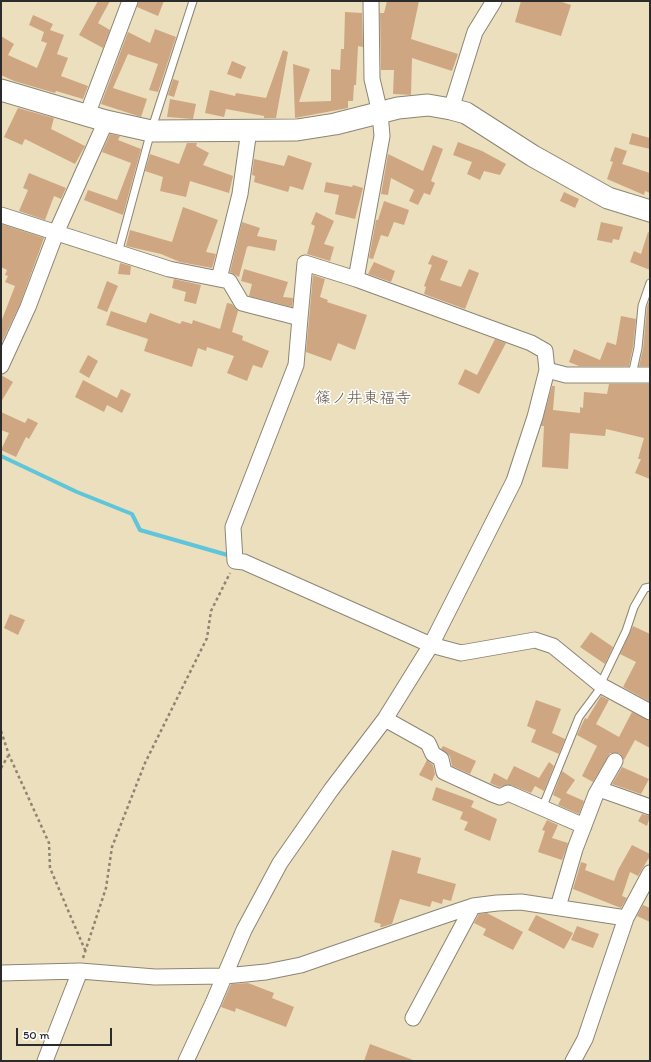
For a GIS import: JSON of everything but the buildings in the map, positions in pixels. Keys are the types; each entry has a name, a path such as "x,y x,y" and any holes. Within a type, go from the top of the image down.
{"street":[{"path":"1,366 28,307 56,233 96,118 130,1"},
{"path":"356,279 382,136 380,113 372,79 371,1"},
{"path":"451,109 475,32 494,1"},
{"path":"1,90 96,118 151,131 297,130 335,124 398,108 428,105 451,109 466,113 533,156 608,198 650,211"},
{"path":"219,280 240,194 249,130"},
{"path":"1,215 169,269 229,281 242,303 300,318"},
{"path":"186,1061 193,1049 244,930 280,863 331,790 385,719 431,645 514,481 535,417 547,370 545,351 531,343 356,279 306,263 296,365 233,527 235,561 244,562 431,645 461,653 535,640 553,646 602,686 650,712"},
{"path":"547,370 566,375 650,375"},
{"path":"385,719 428,743 433,754 441,759 444,772 492,794 500,796 508,793 584,826"},
{"path":"558,907 565,878 584,826 599,788 615,761"},
{"path":"599,788 650,807"},
{"path":"573,1061 585,1039 626,918 650,873"},
{"path":"1,973 80,971 155,978 225,976 266,972 301,965 473,906 497,903 521,902 626,918"},
{"path":"413,1018 473,906"},
{"path":"45,1061 80,971"}],"lane":[{"path":"118,253 151,131 193,1"},
{"path":"632,374 638,348 642,306 650,284"},
{"path":"545,809 545,801 579,717 602,686 602,681 626,631 634,607 645,588 650,587"}],"path":[{"path":"80,971 85,950 106,888 115,840 145,763 206,638 212,611 235,561"},
{"path":"1,731 9,756 49,843 50,868 85,950"},
{"path":"1,768 9,756"}],"waterway":[{"path":"1,456 77,492 132,514 140,530 231,556"}],"district":[{"name":"篠ノ井東福寺","path":"363,399"}]}
